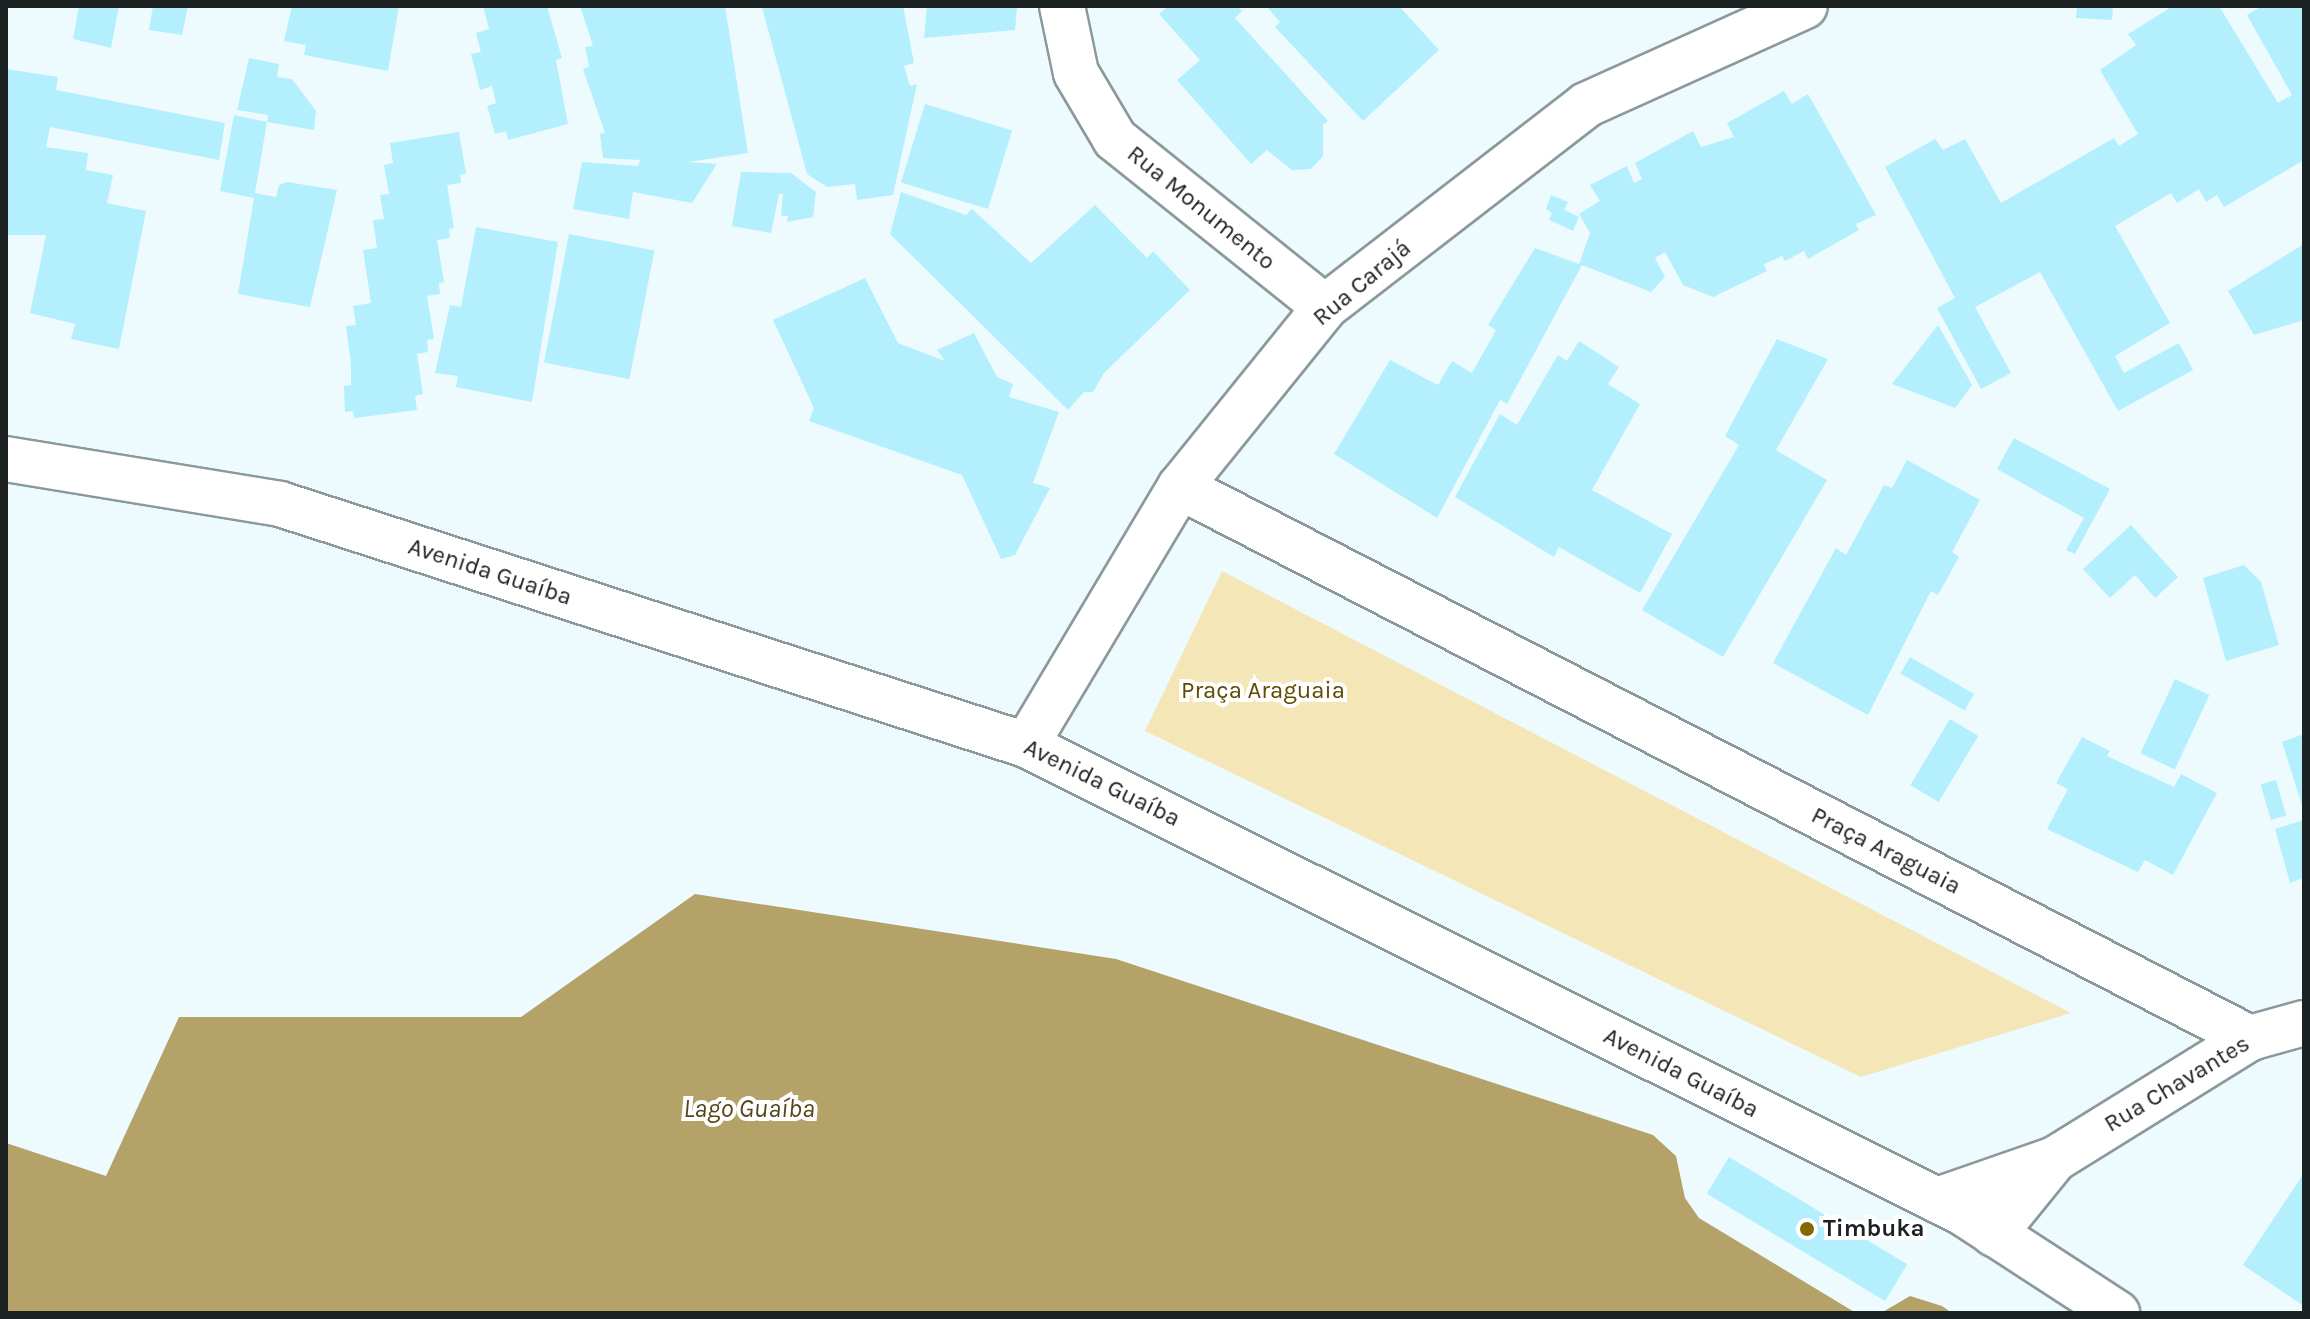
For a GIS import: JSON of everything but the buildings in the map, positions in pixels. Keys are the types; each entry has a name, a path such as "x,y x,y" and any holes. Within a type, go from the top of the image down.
{"street":[{"name":"Rua Monumento","path":"1062,6 1076,73 1115,139 1325,307"},
{"name":"Rua Carajá","path":"1026,745 1180,487 1325,307 1586,105 1805,6"},
{"name":"Avenida Guaíba","path":"6,459 280,504 1026,745 1937,1200 2117,1313"},
{"name":"Praça Araguaia","path":"1180,487 2250,1038"},
{"name":"Rua Chavantes","path":"1937,1200 2055,1159 2250,1038 2304,1023"},
{"name":"Rua Chavantes","path":"1994,1234 2055,1159"}],"green space":[{"name":"Praça Araguaia","path":"1222,571 2071,1013 1861,1077 1145,731"}],"water":[{"name":"Lago Guaíba","path":"695,894 1116,959 1653,1135 1676,1156 1685,1198 1699,1218 1856,1313 6,1313 6,1143 106,1176 179,1017 521,1017"},
{"path":"1910,1296 1942,1306 1952,1313 1881,1313"}],"place":[{"name":"Timbuka","path":"1807,1229"}]}
